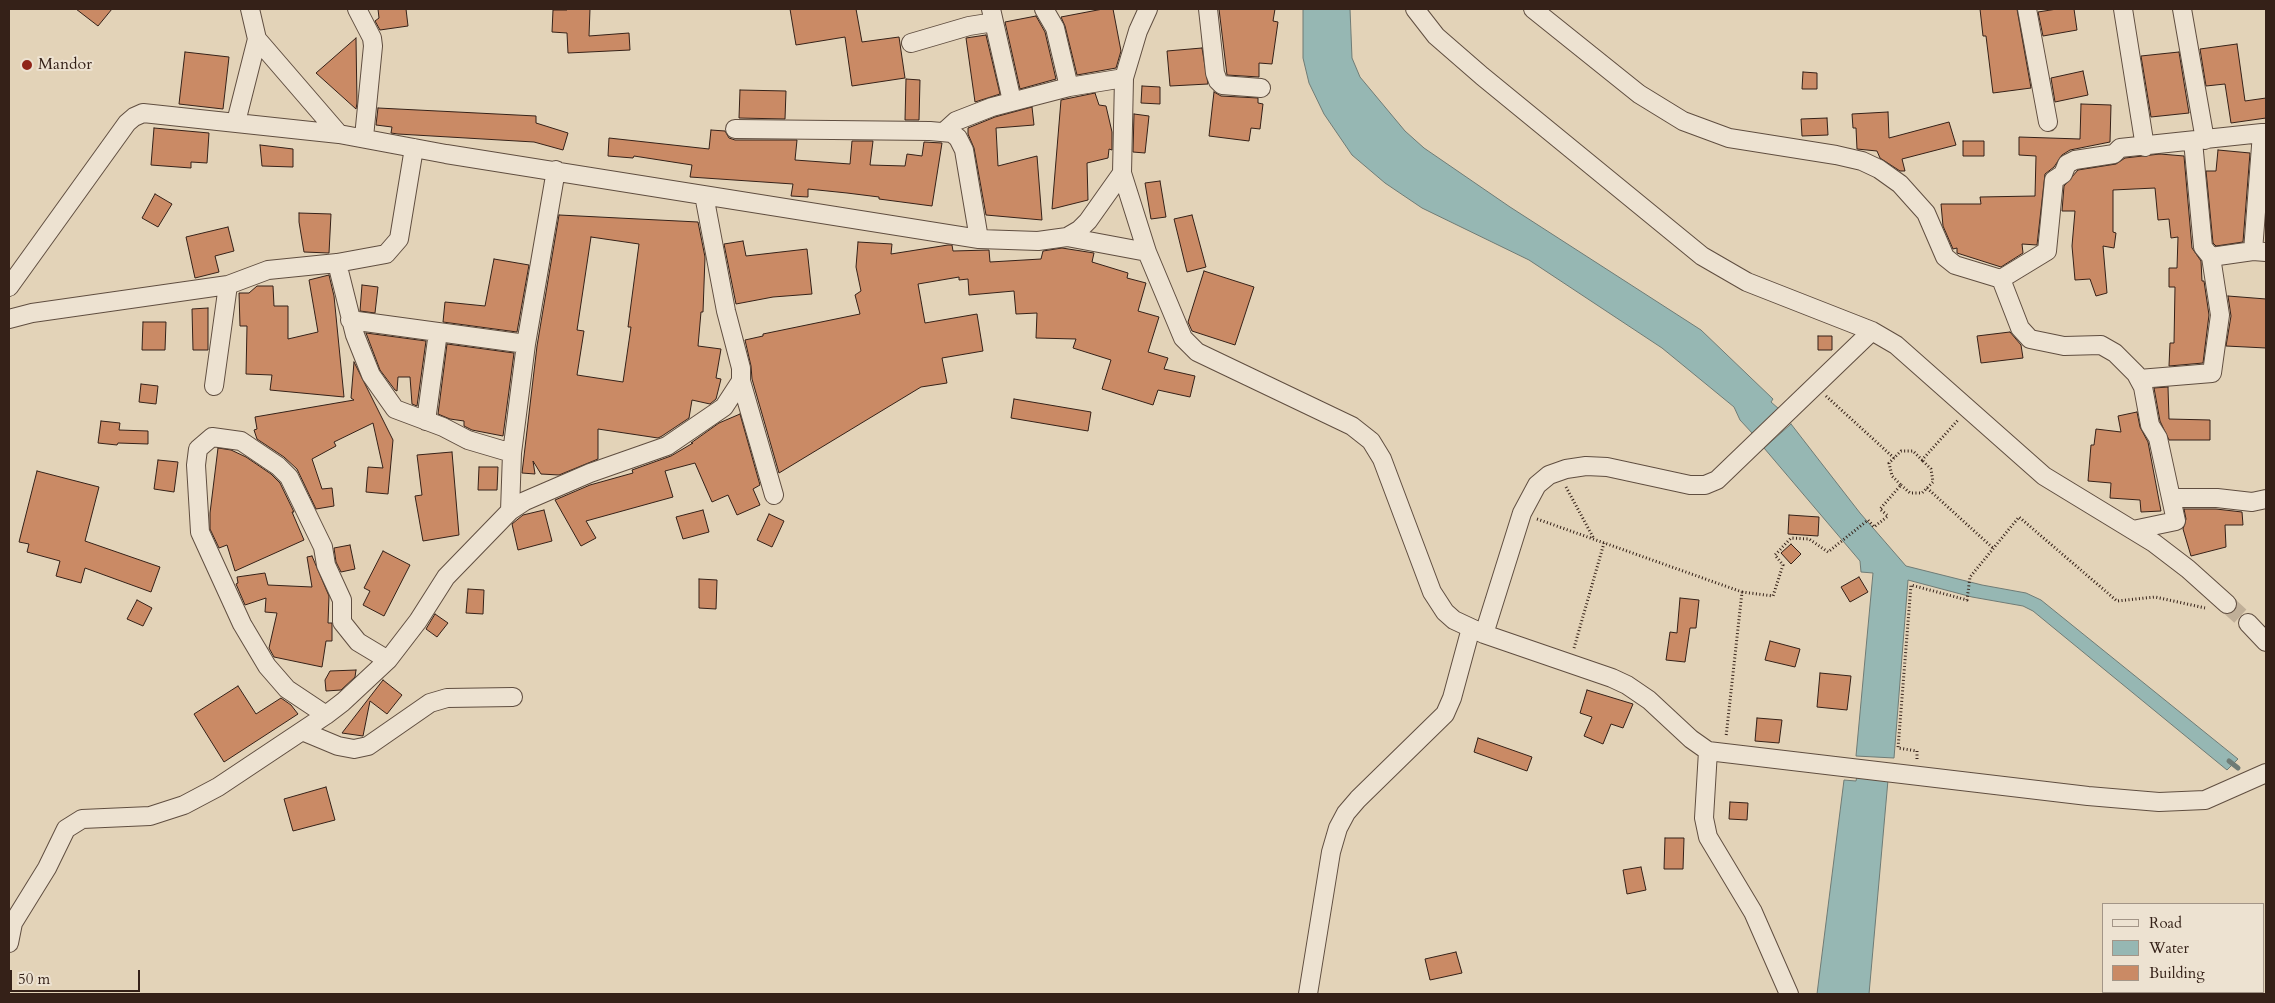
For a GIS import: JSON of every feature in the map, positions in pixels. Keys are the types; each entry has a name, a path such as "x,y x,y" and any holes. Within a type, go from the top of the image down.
{"street":[{"path":"250,9 257,38 338,134"},
{"path":"357,9 372,38 373,46 364,137"},
{"path":"1044,9 1055,28 1069,87"},
{"path":"1148,9 1138,31 1124,78 1122,173 1147,252 1178,330 1189,346 1352,426 1372,441 1382,459 1438,603 1454,620 1477,631 1612,678 1639,692 1691,739 1716,752 2088,796 2175,802 2205,800 2266,773"},
{"path":"1208,9 1215,73 1218,81 1222,85 1261,88"},
{"path":"1415,9 1436,36 1482,76 1702,256 1730,273 1766,290 1872,331 1905,352 2044,476 2171,555 2224,600"},
{"path":"1533,9 1639,94 1683,121 1728,138 1836,155 1862,161 1879,169 1900,184 1926,213 1946,257 1954,265 2001,280 2047,251 2054,180 2063,174 2067,164 2075,160 2114,154 2120,148 2264,133 2260,252 2211,257"},
{"path":"2027,9 2048,122"},
{"path":"2123,9 2145,146"},
{"path":"2139,379 2212,373 2220,315 2211,257 2203,247 2199,140 2182,9"},
{"path":"911,43 969,26 993,15 1012,101"},
{"path":"236,122 257,38"},
{"path":"945,131 956,121 1012,101 1069,87 1124,78"},
{"path":"9,287 127,123 143,113 364,137 414,148 979,239 1038,241 1067,237 1147,252"},
{"path":"736,129 945,131 952,133 958,138 964,150 979,239"},
{"path":"9,319 32,313 228,285 268,270 337,263 386,254 399,239 414,148"},
{"path":"510,511 512,452 526,344 556,170"},
{"path":"1067,237 1079,230 1088,221 1122,173"},
{"path":"704,195 726,311 741,368 741,381 774,495"},
{"path":"337,263 350,320 371,375 395,409 442,427 468,440 512,452"},
{"path":"2001,280 2020,328 2030,339 2064,346 2101,345 2115,352 2139,379 2143,387 2150,425 2158,438 2176,521 2133,530"},
{"path":"214,386 228,285"},
{"path":"350,320 526,344"},
{"path":"1308,994 1331,852 1338,828 1346,813 1358,799 1444,714 1452,698 1522,513 1537,485 1549,475 1586,466 1606,467 1690,485 1705,485 1717,480 1727,473 1872,331"},
{"path":"426,421 438,332"},
{"path":"9,943 13,923 47,868 66,829 82,818 150,816 184,805 218,787 326,715 343,702 388,660 418,621 446,577 510,511 525,501 574,480 668,446 724,407 741,381"},
{"path":"326,715 288,689 267,666 242,624 200,532 196,465 198,449 212,436 241,441 278,466 289,477 323,548 326,565 342,600 342,622 358,642 388,660"},
{"path":"2172,498 2217,498 2252,502 2266,499"},
{"path":"2248,623 2266,642"},
{"path":"302,731 338,746 354,749 368,746 430,703 447,698 513,697"},
{"path":"1716,752 1704,818 1708,837 1752,912 1789,994"}],"path":[{"path":"1816,386 1894,458"},
{"path":"1922,460 1968,410"},
{"path":"1901,451 1913,451 1931,470 1933,482 1922,493 1910,493 1892,476 1889,463 1894,458 1901,451"},
{"path":"1558,472 1594,539"},
{"path":"1522,513 1742,592 1773,596 1782,565 1775,555 1791,538 1809,539 1828,552 1868,520 1874,527 1888,516 1880,509 1901,485"},
{"path":"1927,488 1994,549"},
{"path":"1917,756 1917,751 1898,748 1911,585 1966,600 1970,580 2019,517 2118,601 2155,597 2209,609 2224,600"},
{"path":"1570,663 1604,542"},
{"path":"1716,752 1742,592"}],"water":[{"path":"1303,9 1350,9 1352,58 1360,77 1405,131 1424,148 1510,207 1701,330 1773,399 1771,402 1779,409 1753,434 1740,420 1734,407 1662,348 1529,260 1422,208 1385,183 1352,155 1324,114 1309,83 1303,58"},
{"path":"1791,424 1860,513 1906,566 1982,585 2026,593 2041,600 2238,759 2227,770 2033,611 2023,606 1972,597 1908,580 1894,758 1856,756 1873,573 1861,572 1860,561 1764,448"},
{"path":"1857,776 1888,780 1869,994 1817,994 1844,780 1856,781"}],"building":[{"path":"76,9 112,9 98,26"},
{"path":"378,9 406,9 408,26 380,30 375,21 379,18"},
{"path":"590,9 589,36 629,33 630,50 568,53 567,33 552,32 553,10"},
{"path":"790,9 856,9 862,42 899,37 905,78 852,86 845,37 796,45"},
{"path":"1103,9 1113,9 1121,51 1116,68 1077,75 1061,17"},
{"path":"1219,9 1275,9 1273,21 1278,22 1272,64 1259,63 1259,77 1227,75"},
{"path":"1980,9 2017,9 2031,88 1993,93 1986,36 1983,36"},
{"path":"2074,9 2077,30 2043,36 2038,12"},
{"path":"1036,16 1045,32 1056,79 1020,89 1005,22"},
{"path":"986,35 1000,94 975,102 966,38"},
{"path":"356,38 357,103 356,109 316,73"},
{"path":"2237,44 2245,101 2266,98 2266,118 2231,123 2225,84 2206,86 2200,49"},
{"path":"1202,48 1208,84 1170,86 1167,51"},
{"path":"185,52 229,57 223,109 179,104"},
{"path":"2179,52 2189,113 2151,117 2141,56"},
{"path":"2083,71 2088,95 2055,102 2051,78"},
{"path":"1803,72 1817,73 1817,89 1802,89"},
{"path":"906,79 920,80 919,120 905,120"},
{"path":"1142,86 1160,87 1160,104 1141,103"},
{"path":"740,90 786,91 785,119 739,118"},
{"path":"1214,92 1221,96 1258,98 1258,103 1263,104 1260,129 1251,128 1249,141 1209,136"},
{"path":"1095,93 1099,105 1106,106 1112,132 1112,150 1109,149 1108,158 1087,163 1088,200 1052,209 1061,100"},
{"path":"2081,104 2111,105 2110,142 2070,150 2062,155 2054,167 2045,174 2037,245 2022,244 2023,253 2001,267 1957,253 1957,248 1953,249 1943,226 1941,204 1981,204 1980,197 2035,196 2036,156 2019,155 2019,137 2080,139"},
{"path":"1032,107 1034,125 996,128 998,166 1037,156 1042,220 986,215 974,148 968,134 968,128 995,117"},
{"path":"378,108 536,116 536,123 568,133 563,150 534,142 398,134 391,133 392,127 376,125"},
{"path":"1888,112 1889,138 1949,122 1956,145 1902,159 1905,171 1900,171 1880,158 1877,151 1857,149 1856,128 1853,128 1852,114"},
{"path":"1134,114 1149,116 1145,153 1133,152"},
{"path":"1827,118 1828,135 1802,136 1801,119"},
{"path":"154,128 209,133 207,163 191,162 191,168 151,165"},
{"path":"711,130 725,131 729,138 735,140 797,140 795,160 850,164 852,141 873,141 870,165 905,166 907,154 922,156 924,142 942,143 932,206 879,199 879,197 808,189 808,197 791,196 793,184 690,177 692,165 634,156 633,158 608,156 609,138 709,149"},
{"path":"1963,141 1984,141 1984,156 1963,156"},
{"path":"260,145 293,149 293,167 262,166"},
{"path":"2218,150 2250,153 2243,242 2216,246 2213,243 2206,171 2216,171"},
{"path":"2160,154 2184,156 2192,248 2201,261 2202,281 2204,281 2209,315 2203,363 2169,366 2170,343 2174,343 2175,287 2169,287 2169,268 2177,268 2178,237 2171,238 2169,219 2158,220 2155,188 2113,190 2113,232 2116,233 2114,248 2103,246 2107,293 2096,296 2090,279 2075,280 2072,246 2075,211 2062,211 2064,186 2078,170 2116,164 2125,158"},
{"path":"1160,181 1166,217 1151,219 1145,183"},
{"path":"155,194 172,204 158,227 142,218"},
{"path":"299,213 331,214 329,253 304,252"},
{"path":"559,215 698,222 705,257 703,312 701,312 698,346 721,349 716,378 721,379 716,399 710,404 692,400 689,418 658,438 598,429 598,459 559,475 541,474 533,461 535,474 522,473 537,346","holes":["591,237 639,244 628,327 631,327 623,382 577,375 584,331 577,330"]},
{"path":"1192,215 1206,267 1187,272 1174,219"},
{"path":"228,227 234,251 215,256 219,272 195,278 186,237"},
{"path":"743,241 746,256 807,249 812,294 773,297 736,304 724,244"},
{"path":"858,242 892,244 891,254 948,245 952,245 953,251 989,250 990,262 1041,259 1043,251 1062,248 1094,253 1092,262 1128,273 1127,278 1146,283 1138,311 1159,317 1148,352 1168,358 1164,369 1195,376 1190,397 1158,390 1153,405 1102,389 1111,360 1073,348 1076,339 1036,338 1037,313 1016,314 1014,291 969,295 968,279 959,280 959,277 918,284 925,323 977,314 983,351 942,358 947,383 921,387 779,473 752,379 745,340 763,336 763,334 860,314 855,295 861,291 856,267"},
{"path":"494,259 529,265 517,332 443,322 445,302 485,306"},
{"path":"1204,271 1254,287 1235,345 1192,331 1188,322"},
{"path":"329,275 334,296 344,397 270,390 272,375 246,374 247,326 240,326 239,293 249,293 257,286 273,286 274,306 288,306 288,339 318,332 309,280"},
{"path":"362,285 378,287 375,313 360,311"},
{"path":"2228,296 2266,299 2266,348 2226,346 2231,316"},
{"path":"208,308 208,350 193,350 192,309"},
{"path":"143,322 166,322 165,350 142,350"},
{"path":"2010,332 2021,345 2023,358 1981,363 1977,336"},
{"path":"366,333 426,341 417,406 412,404 410,377 398,377 397,391 395,390 380,370"},
{"path":"1818,336 1832,336 1832,350 1818,350"},
{"path":"447,344 514,353 503,436 472,430 464,426 464,421 450,419 438,414"},
{"path":"354,362 393,440 388,494 366,492 368,467 383,468 373,423 334,442 336,446 312,459 322,489 332,488 334,506 316,509 297,469 284,457 257,439 254,430 257,429 255,417 354,400 351,398"},
{"path":"141,384 158,386 156,404 139,402"},
{"path":"2168,387 2169,419 2210,420 2210,440 2169,440 2160,421 2154,388"},
{"path":"1014,399 1091,412 1088,431 1011,418"},
{"path":"2137,412 2140,427 2148,442 2161,511 2141,512 2140,500 2110,498 2111,483 2088,481 2091,445 2094,445 2096,429 2121,432 2118,416"},
{"path":"740,414 760,485 753,489 760,505 737,515 728,495 712,502 695,463 665,471 673,497 586,521 596,538 581,546 555,500 590,485 633,473 632,470 671,456 693,443 691,443 719,423"},
{"path":"101,421 120,423 119,430 148,431 148,444 118,443 117,445 98,443"},
{"path":"218,448 231,450 246,457 271,474 280,483 294,512 292,512 304,540 235,571 227,545 219,548 210,529 210,513"},
{"path":"452,452 459,535 423,541 415,496 422,495 417,455"},
{"path":"158,460 178,462 174,492 154,489"},
{"path":"479,467 498,467 497,490 478,490"},
{"path":"37,471 99,487 85,541 160,567 151,592 85,568 81,583 56,576 60,561 27,552 29,544 19,542"},
{"path":"2184,509 2216,509 2242,512 2243,525 2225,525 2226,547 2191,556 2183,529 2186,519"},
{"path":"544,510 552,541 518,550 512,524 523,515"},
{"path":"703,510 709,532 683,539 676,517"},
{"path":"769,514 784,521 772,547 757,540"},
{"path":"1789,515 1819,517 1818,536 1788,534"},
{"path":"1791,544 1801,554 1791,564 1781,553"},
{"path":"350,545 355,569 341,572 336,562 334,548"},
{"path":"383,551 410,565 384,616 363,605 370,591 364,588"},
{"path":"312,556 329,596 328,623 332,623 332,641 326,641 322,667 274,657 269,648 277,613 265,612 266,598 245,605 236,584 238,583 237,577 265,573 268,585 312,587 307,557"},
{"path":"1859,577 1868,592 1850,602 1841,587"},
{"path":"699,579 717,580 716,609 699,608"},
{"path":"468,589 484,590 483,614 466,613"},
{"path":"1680,598 1699,600 1696,628 1690,628 1685,662 1666,660 1670,632 1677,633"},
{"path":"137,600 152,608 143,626 127,619"},
{"path":"435,614 448,623 437,637 426,629"},
{"path":"1770,641 1800,649 1795,667 1765,660"},
{"path":"356,670 355,677 341,690 326,691 325,680 330,671"},
{"path":"1820,673 1851,676 1847,710 1817,707"},
{"path":"383,680 402,695 387,714 370,701 363,736 342,733"},
{"path":"238,686 256,714 281,698 291,705 298,714 224,762 194,714"},
{"path":"1587,690 1633,704 1623,728 1611,724 1603,744 1584,736 1592,717 1580,713"},
{"path":"1757,718 1782,720 1779,743 1755,741"},
{"path":"1478,738 1532,757 1527,771 1474,752"},
{"path":"326,787 335,820 293,831 284,799"},
{"path":"1730,802 1748,803 1747,820 1729,819"},
{"path":"1665,838 1684,838 1683,869 1664,869"},
{"path":"1641,867 1646,890 1627,894 1623,870"},
{"path":"1456,952 1462,973 1430,980 1425,959"}],"waterway":[{"path":"2229,761 2238,768"}],"tunnel":[{"path":"2227,604 2248,623"}],"place":[{"name":"Mandor","path":"27,65"}]}
